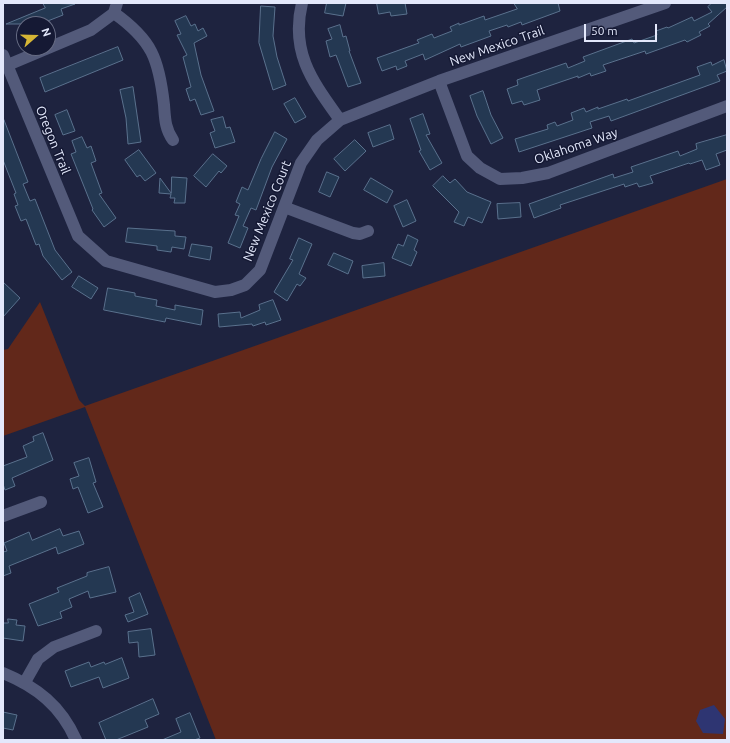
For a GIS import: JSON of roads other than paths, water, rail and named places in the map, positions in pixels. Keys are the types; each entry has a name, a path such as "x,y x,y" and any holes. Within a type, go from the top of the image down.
{"street":[{"path":"302,3 299,33 302,56 311,78 340,120"},
{"name":"New Mexico Trail","path":"340,120 439,82 665,3"},
{"path":"4,62 91,30 116,8 134,27 153,51 161,76 167,132 173,140"},
{"name":"Oregon Trail","path":"4,62 78,236"},
{"name":"Oklahoma Way","path":"439,82 467,156 480,168 500,179 522,178 548,173 727,106"},
{"name":"New Mexico Court","path":"78,236 106,261 215,292 231,290 245,285 260,270 301,163 317,140 340,120"},
{"path":"284,207 353,233 360,234 368,231"},
{"path":"3,516 41,502"},
{"path":"25,682 38,659 54,647 96,631"},
{"path":"3,673 25,682 53,704 70,727 76,740"}]}
